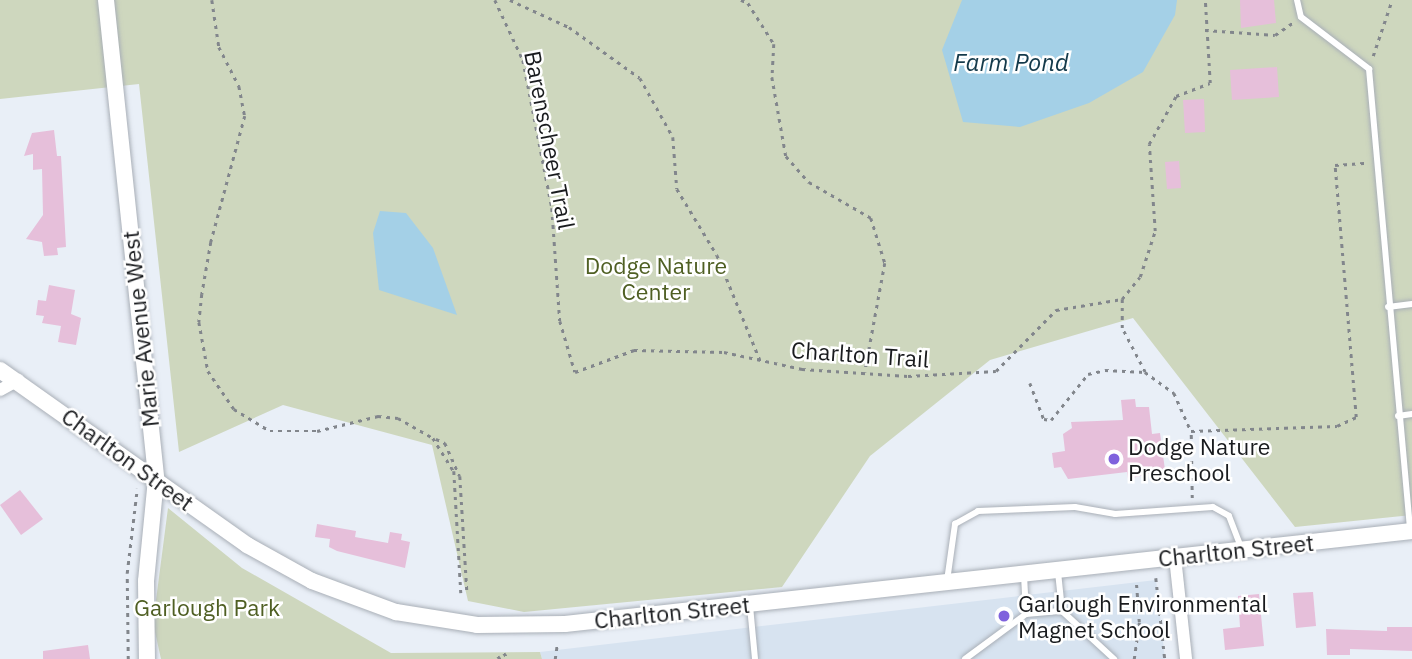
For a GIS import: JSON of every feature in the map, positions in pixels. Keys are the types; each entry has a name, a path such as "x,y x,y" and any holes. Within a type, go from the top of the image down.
{"street":[{"name":"Marie Avenue West","path":"106,0 156,479 146,581 147,659"},
{"name":"Charlton Street","path":"0,370 18,380 247,544 312,581 396,612 477,625 565,624 1411,531"},
{"path":"0,390 18,380"},
{"path":"1175,557 1186,659"}],"lane":[{"path":"1297,0 1301,17 1369,69 1374,162 1411,531"},
{"path":"1388,307 1412,304"},
{"path":"1398,416 1412,414"},
{"path":"947,582 952,532 968,514 1075,507 1115,514 1213,507 1228,516 1241,550"},
{"path":"1058,570 1062,611 1114,659"},
{"path":"1024,573 1026,614"},
{"path":"749,604 755,659"},
{"path":"965,659 1026,614 1062,611"}],"path":[{"path":"212,0 219,47 239,86 245,116 204,285 199,322 208,371 234,409 270,431 317,431 378,416 398,418 445,443 458,466 467,590"},
{"name":"Barenscheer Trail","path":"495,0 523,60 552,208 560,321 575,372"},
{"path":"510,0 569,27 640,78 673,137 677,189 717,255 760,360"},
{"path":"741,0 748,3 774,44 772,77 786,156 809,182 871,218 885,263 865,373"},
{"path":"1192,507 1191,431 1174,393 1145,372 1122,328 1122,299 1140,277 1156,231 1149,144 1176,96 1210,83 1205,0"},
{"path":"1369,69 1392,0"},
{"path":"1205,30 1275,35 1301,17"},
{"path":"1191,431 1337,426 1356,417 1335,165 1374,162"},
{"name":"Charlton Trail","path":"575,372 634,350 724,352 802,369 865,373 996,371 1056,310 1122,299"},
{"path":"1030,383 1044,419 1051,420 1088,374 1105,370 1145,372"},
{"path":"433,438 454,471 461,593"},
{"path":"128,659 127,573 136,489"},
{"path":"1156,578 1165,659"},
{"path":"1134,659 1139,622 1136,580"},
{"path":"555,659 557,644"},
{"path":"504,653 508,659"}],"shaded area":[{"name":"Garlough Environmental Magnet School","path":"1156,580 1165,659 542,659 540,652"}],"green space":[{"name":"Dodge Nature Center","path":"0,0 1412,0 1412,515 1295,527 1133,318 990,360 870,456 782,587 524,612 468,601 432,445 283,405 179,452 139,84 0,99"},
{"name":"Garlough Park","path":"168,508 242,568 391,653 540,652 542,659 161,659 153,623"}],"water":[{"name":"Farm Pond","path":"962,0 1177,0 1175,15 1143,72 1089,103 1020,127 963,122 942,50"},
{"path":"380,211 406,213 433,248 457,315 379,290 373,233"}],"building":[{"path":"1240,0 1274,0 1276,23 1241,28"},
{"path":"1277,67 1279,97 1232,100 1230,70"},
{"path":"1204,99 1205,132 1185,133 1183,100"},
{"path":"54,130 57,156 61,156 66,247 57,248 58,255 44,256 42,242 26,239 43,215 42,169 33,170 33,154 24,156 32,133"},
{"path":"1179,161 1181,188 1167,189 1165,162"},
{"path":"49,285 75,290 71,314 81,318 76,345 58,342 61,326 42,323 44,316 36,315 38,300 46,301"},
{"path":"1135,399 1136,407 1149,407 1152,434 1160,433 1165,470 1128,479 1127,472 1068,479 1061,467 1054,468 1052,453 1065,451 1063,434 1072,428 1071,422 1123,420 1121,400"},
{"path":"20,490 43,519 21,535 0,505"},
{"path":"317,524 356,531 355,537 388,543 390,532 402,534 401,540 410,542 405,568 329,547 330,539 315,537"},
{"path":"1313,592 1316,626 1296,628 1293,593"},
{"path":"1259,594 1264,646 1225,650 1223,629 1240,627 1238,596"},
{"path":"1387,627 1412,627 1412,651 1350,649 1350,655 1327,655 1326,629 1387,631"},
{"path":"88,645 90,659 43,659 43,651"}],"place":[{"name":"Dodge Nature Preschool","path":"1114,459"},
{"name":"Garlough Environmental Magnet School","path":"1004,616"}]}
